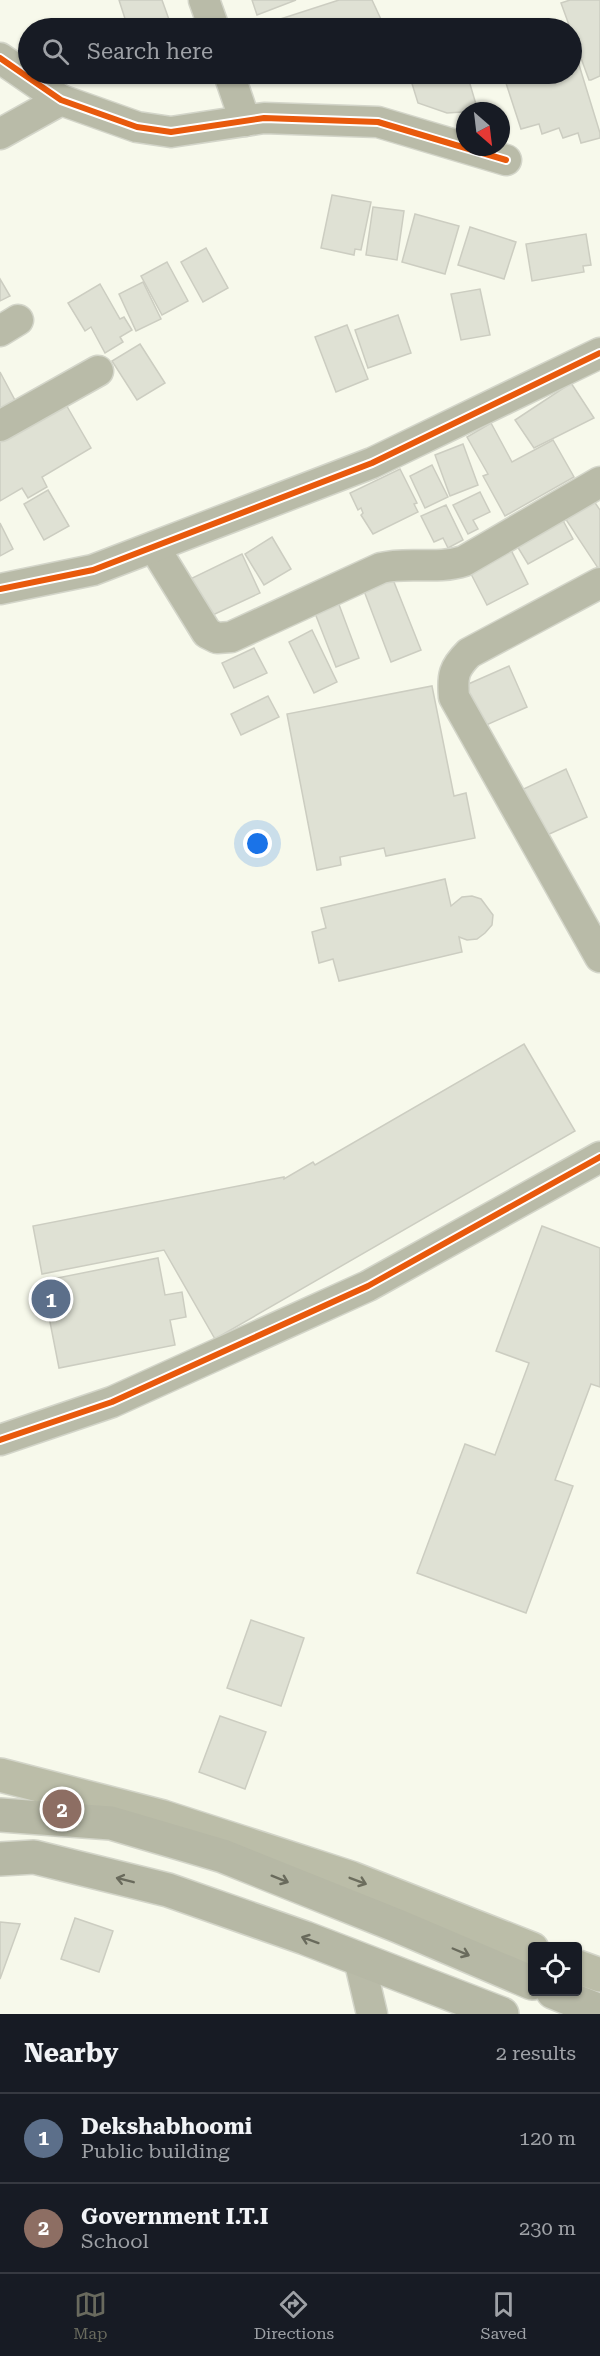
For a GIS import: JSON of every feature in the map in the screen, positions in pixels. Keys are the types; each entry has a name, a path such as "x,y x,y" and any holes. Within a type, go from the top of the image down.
{"highway":[{"path":"0,1815 111,1823 223,1856 528,1981"},
{"path":"0,1858 34,1857 168,1890 502,2014"},
{"path":"563,1996 600,2011"}],"main road":[{"path":"0,1775 163,1817 318,1868 528,1947"},
{"path":"582,1968 600,1975"}],"street":[{"path":"204,0 210,18"},
{"path":"0,58 18,70"},
{"path":"38,84 61,100 137,127 171,132 264,118 378,122 506,160"},
{"path":"232,84 245,121"},
{"path":"0,134 61,100"},
{"path":"0,589 93,570 372,463 600,353"},
{"path":"0,426 98,371"},
{"path":"154,547 207,633 217,638 231,637 381,568 393,565 444,567 464,561 600,482"},
{"path":"600,583 469,653 457,665 452,681 454,697 600,957"},
{"path":"0,1440 112,1402 368,1286 600,1156"},
{"path":"359,1959 372,2014"}],"building":[{"path":"119,0 162,0 168,18 125,18"},
{"path":"252,0 296,0 257,15"},
{"path":"339,0 372,0 380,18 283,18"},
{"path":"570,0 600,0 600,76 589,80 582,61 582,18 566,18 561,3"},
{"path":"582,74 600,138 581,143 578,133 563,138 559,128 542,134 539,124 521,129 506,84 582,84"},
{"path":"412,84 470,84 475,102 456,102 456,112 447,113 418,103"},
{"path":"332,195 371,202 361,250 355,249 354,255 321,248"},
{"path":"373,207 404,211 397,260 366,255"},
{"path":"415,214 459,226 445,274 402,262"},
{"path":"470,227 516,242 504,279 458,265"},
{"path":"586,234 591,265 583,266 584,272 532,281 526,244"},
{"path":"206,248 228,288 203,302 181,262"},
{"path":"167,262 188,301 162,315 141,276"},
{"path":"0,279 10,296 0,301"},
{"path":"143,282 161,319 136,331 119,294"},
{"path":"100,284 120,319 124,317 132,330 120,337 123,342 105,353 91,327 85,331 68,303"},
{"path":"480,289 490,335 461,340 451,294"},
{"path":"398,315 411,353 368,368 355,330"},
{"path":"347,325 368,379 336,392 315,337"},
{"path":"140,344 165,383 137,400 112,361"},
{"path":"0,372 17,404 0,413"},
{"path":"571,383 594,418 534,448 515,420"},
{"path":"61,396 91,448 42,477 47,487 28,498 22,488 0,501 0,431"},
{"path":"491,423 512,462 553,440 574,477 505,516 483,476 488,474 467,437"},
{"path":"463,444 478,485 450,496 435,455"},
{"path":"432,465 448,497 425,508 410,476"},
{"path":"400,469 417,503 414,504 418,512 373,534 361,515 363,513 361,508 358,510 350,493"},
{"path":"48,490 69,526 44,540 24,504"},
{"path":"587,491 600,510 600,571 559,509"},
{"path":"480,492 490,512 473,520 478,529 468,534 453,505"},
{"path":"446,505 463,540 448,548 443,538 434,542 421,516"},
{"path":"560,515 573,539 528,564 514,541"},
{"path":"0,523 13,549 0,556"},
{"path":"272,537 291,569 264,585 245,554"},
{"path":"507,542 528,584 487,605 469,570"},
{"path":"242,554 260,593 202,620 184,582"},
{"path":"390,572 421,650 391,662 361,583"},
{"path":"335,594 359,658 336,667 311,603"},
{"path":"312,630 337,682 314,693 289,642"},
{"path":"254,648 267,673 234,688 222,663"},
{"path":"509,666 527,707 475,730 457,689"},
{"path":"432,686 454,796 466,793 475,838 386,856 384,848 340,857 341,865 317,870 287,714"},
{"path":"268,696 279,717 241,735 231,714"},
{"path":"566,769 587,817 536,840 515,793"},
{"path":"445,879 451,906 462,897 472,896 481,899 493,915 492,925 477,939 467,940 459,937 462,952 339,981 333,959 319,963 312,932 326,928 321,908"},
{"path":"524,1044 575,1131 215,1339 164,1250 42,1274 33,1226 284,1177 284,1179 313,1162 315,1165"},
{"path":"542,1226 600,1248 600,1387 591,1384 555,1480 573,1486 526,1613 417,1573 465,1444 495,1455 529,1363 496,1351"},
{"path":"158,1258 165,1295 182,1292 186,1317 170,1320 175,1345 59,1368 42,1281"},
{"path":"251,1620 304,1638 281,1706 227,1688"},
{"path":"220,1716 266,1732 245,1789 199,1772"},
{"path":"75,1918 113,1931 99,1972 61,1959"},
{"path":"0,1922 20,1924 0,1979"}],"cycle path":[{"path":"0,58 18,70"},
{"path":"38,84 61,100 137,127 171,132 264,118 378,122 506,160"},
{"path":"0,589 93,570 372,463 600,353"},
{"path":"0,1440 112,1402 368,1286 600,1157"}],"place":[{"name":"Dekshabhoomi","path":"51,1299"},
{"name":"Government I.T.I","path":"62,1809"}]}
